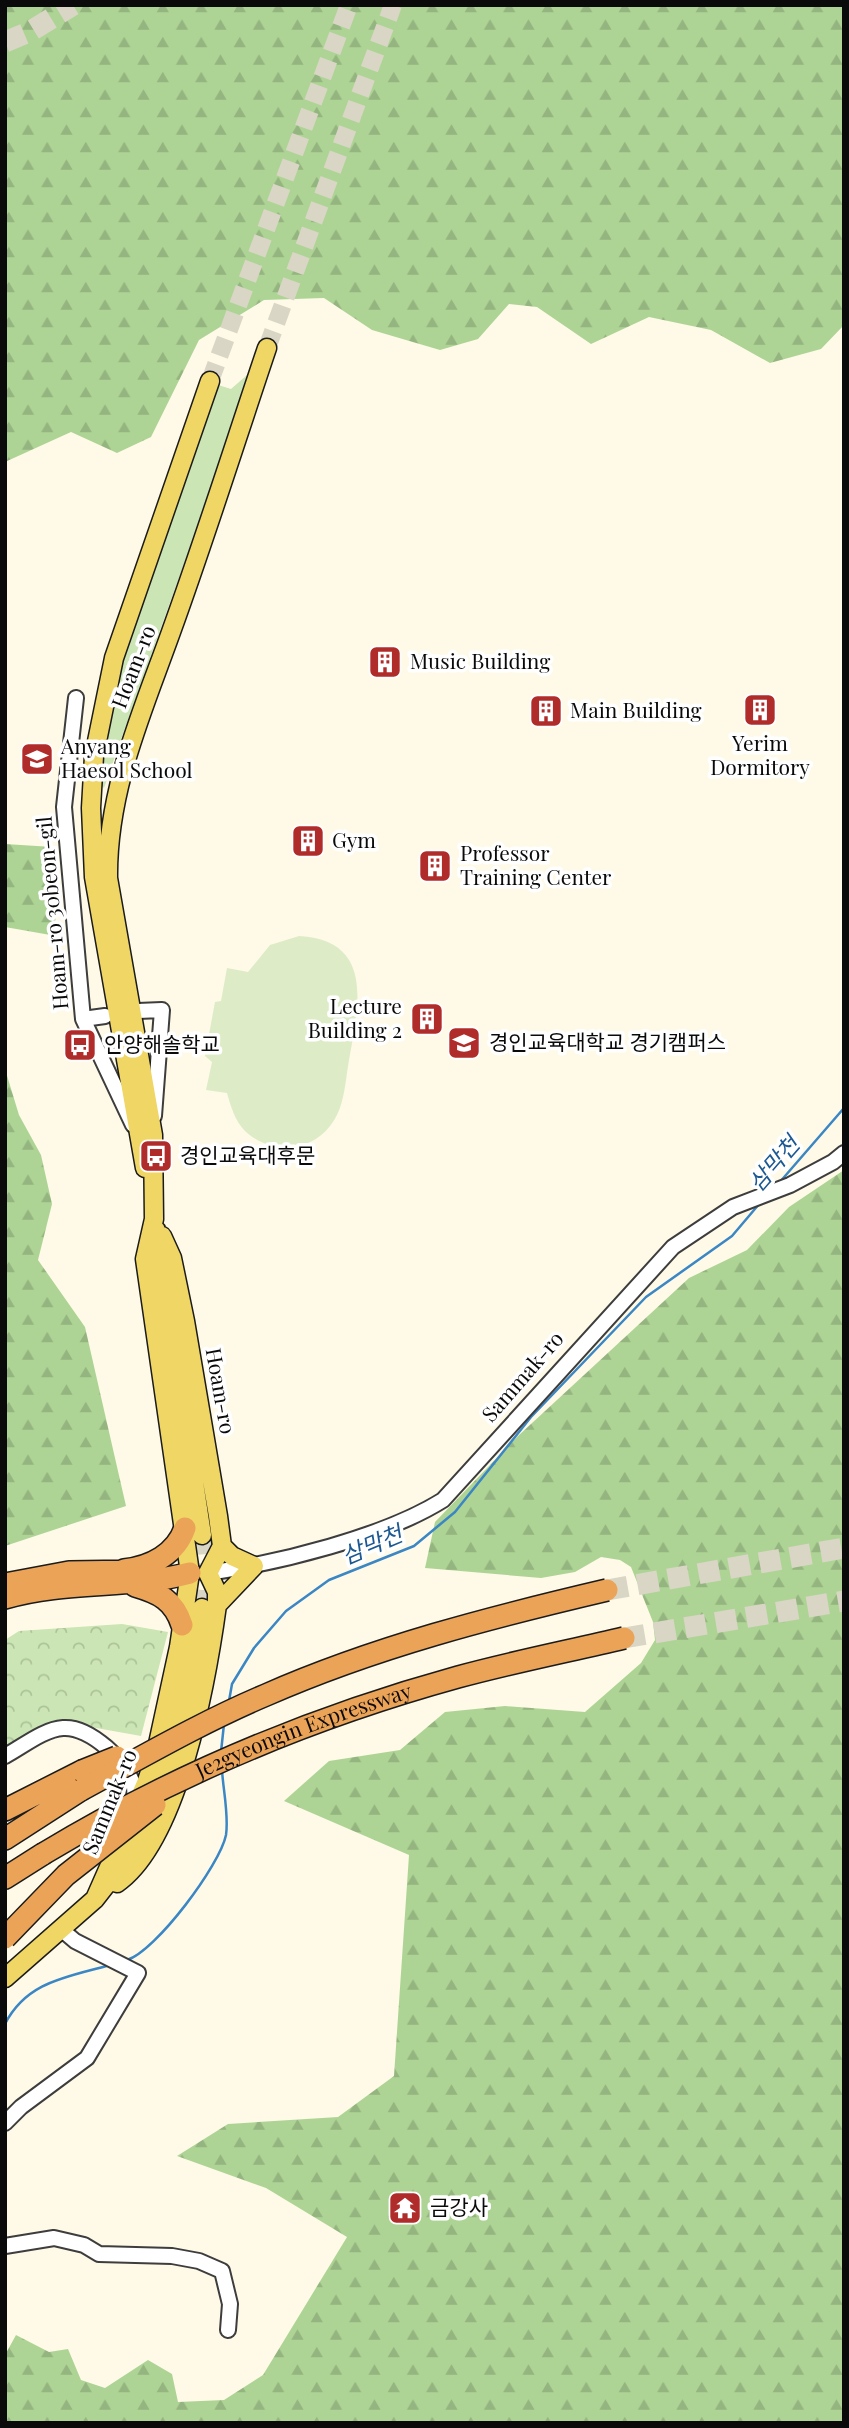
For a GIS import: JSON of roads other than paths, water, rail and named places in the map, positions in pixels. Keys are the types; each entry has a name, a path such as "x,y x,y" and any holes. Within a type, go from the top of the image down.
{"highway":[{"path":"5,1598 124,1577 160,1559 178,1543 192,1536"},
{"path":"5,1584 43,1574 124,1577 158,1582 199,1573"},
{"path":"124,1577 167,1599 178,1612 200,1613"},
{"name":"Je2gyeongin Expressway","path":"5,1839 81,1780 291,1685 387,1650 523,1610 607,1590"},
{"name":"Je2gyeongin Expressway","path":"5,1878 99,1822 209,1766 323,1721 413,1691 624,1638"},
{"path":"5,1938 92,1853 209,1766"},
{"path":"5,1810 81,1780"}],"main road":[{"name":"Hoam-ro","path":"221,1545 175,1270 154,1219 146,1137 108,878 113,813 122,766 171,632 267,348"},
{"name":"Hoam-ro","path":"146,1137 94,877 91,808 94,755 114,658 210,381"},
{"name":"Hoam-ro","path":"154,1219 145,1259 151,1317 199,1573"},
{"path":"192,1536 207,1549 221,1545"},
{"path":"200,1613 254,1566 232,1556 221,1545"},
{"path":"199,1573 221,1545"},
{"name":"Sammak-ro","path":"5,1978 95,1899 120,1867 144,1829 162,1785 199,1632 199,1573"},
{"name":"Sammak-ro","path":"95,1899 132,1817 156,1753 200,1613 216,1592 199,1573"}],"street":[{"name":"Hoam-ro 30beon-gil","path":"76,698 64,807 83,1019 105,1016"},
{"path":"138,1010 162,1010 146,1137"},
{"path":"83,1019 146,1137"},
{"name":"Sammak-ro","path":"199,1573 254,1566 393,1526 417,1516 443,1500 673,1247 701,1226 756,1196 790,1185 834,1162 844,1153"},
{"path":"5,1756 63,1728 90,1733 104,1744 134,1786 132,1817"},
{"path":"5,2123 21,2107 87,2058 129,1994 138,1973 103,1956 62,1930"},
{"path":"5,2246 54,2238 84,2245 99,2254 172,2256 199,2261 222,2271 230,2304 228,2330"}],"waterway":[{"name":"삼막천","path":"779,1183 844,1108"},
{"name":"삼막천","path":"229,1701 232,1684 254,1648 286,1611 329,1580 414,1546 455,1512 531,1417 646,1297 732,1236 760,1203"},
{"name":"삼막천","path":"221,1752 224,1724"},
{"name":"삼막천","path":"127,1960 154,1941 169,1924 200,1885 221,1849 227,1827 222,1770"},
{"name":"삼막천","path":"5,2024 25,1998 37,1990 64,1978 110,1965"}],"tunnel":[{"path":"5,42 31,31 73,5"},
{"path":"210,381 349,5"},
{"path":"267,348 393,5"},
{"path":"202,1535 205,1573 202,1608"},
{"path":"607,1590 844,1548"},
{"path":"624,1638 844,1601"}],"place":[{"name":"Music Building","path":"385,662"},
{"name":"Yerim Dormitory","path":"760,710"},
{"name":"Main Building","path":"546,711"},
{"name":"Anyang Haesol School","path":"37,759"},
{"name":"Gym","path":"308,841"},
{"name":"Professor Training Center","path":"435,866"},
{"name":"Lecture Building 2","path":"427,1019"},
{"name":"경인교육대학교 경기캠퍼스","path":"464,1043"},
{"name":"안양해솔학교","path":"80,1045"},
{"name":"경인교육대후문","path":"156,1156"},
{"name":"금강사","path":"405,2208"}]}
